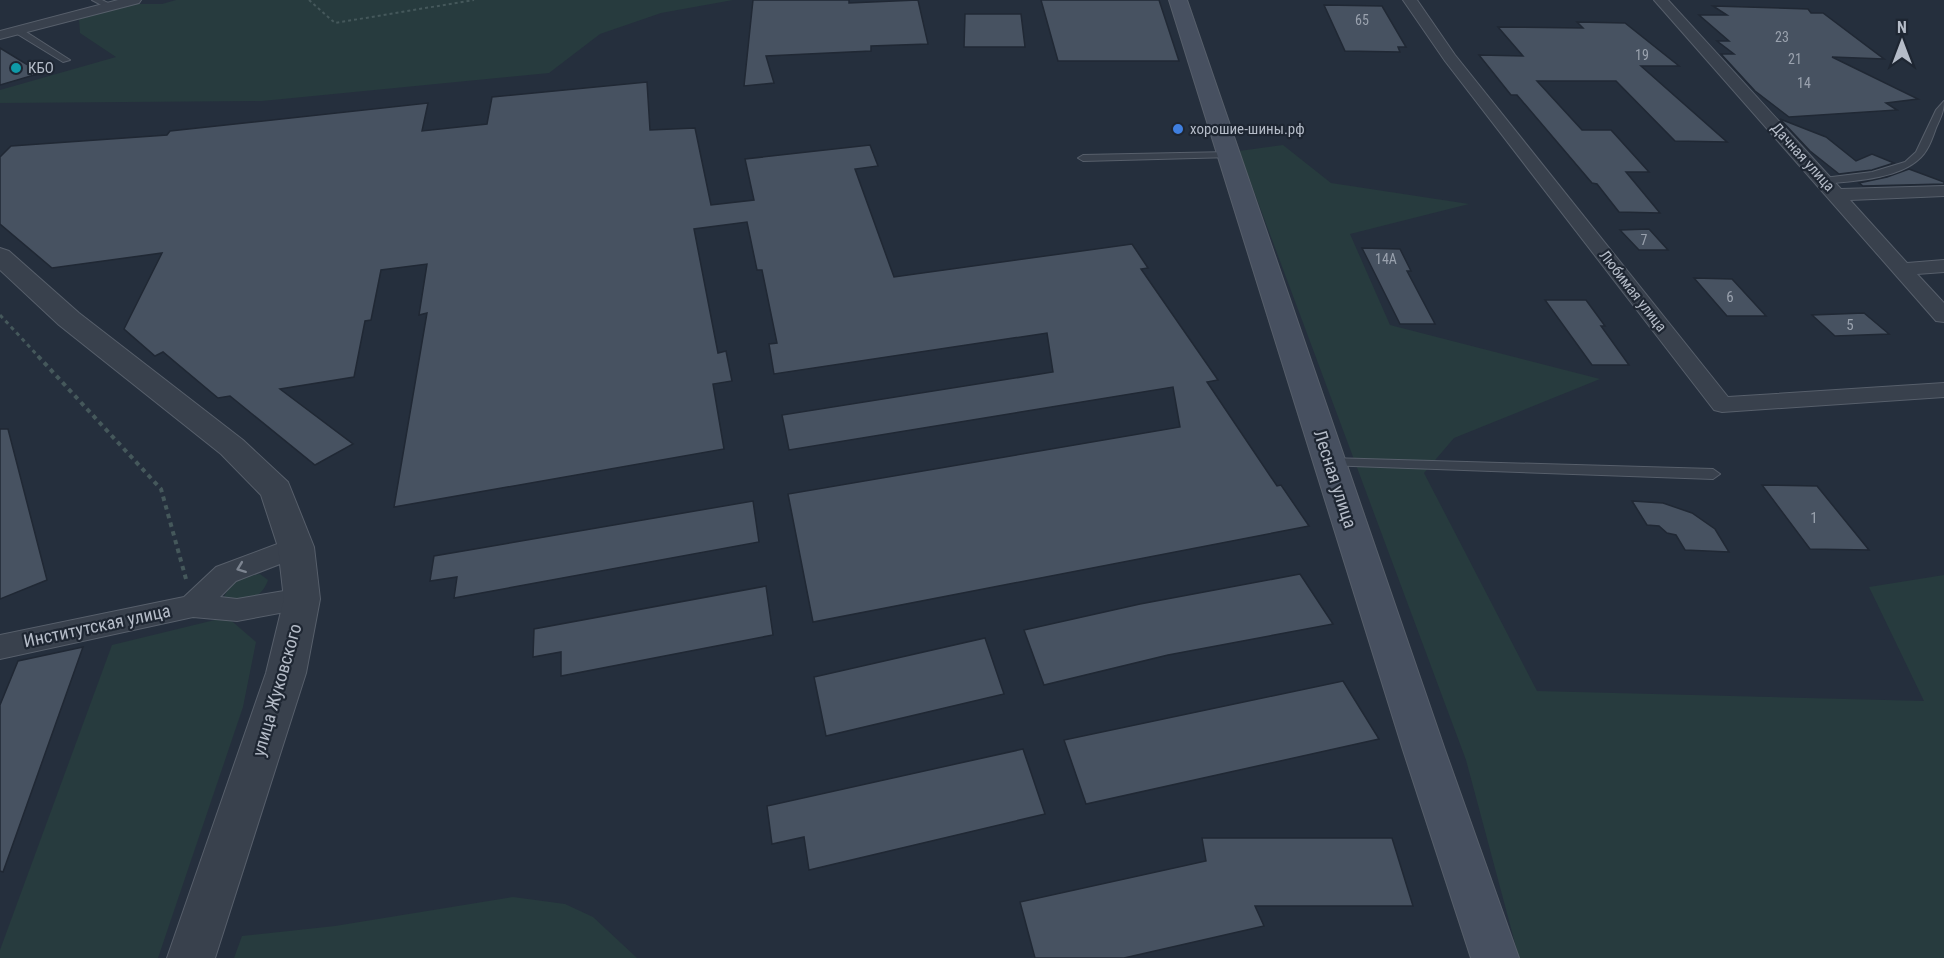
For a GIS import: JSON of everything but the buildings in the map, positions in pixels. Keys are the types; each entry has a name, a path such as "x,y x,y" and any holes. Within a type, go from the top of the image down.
{"main road":[{"name":"Лесная улица","path":"1178,0 1495,958"}],"street":[{"path":"0,35 134,0"},
{"name":"Любимая улица","path":"1410,0 1450,58 1722,405 1944,390"},
{"name":"Дачная улица","path":"1661,0 1944,316"},
{"path":"1837,195 1944,192"},
{"name":"улица Жуковского","path":"0,256 69,319 232,447 256,469 276,490 296,547 302,599 286,673 191,958"},
{"path":"1902,269 1944,267"},
{"path":"194,606 226,574 296,547"},
{"name":"Институтская улица","path":"0,647 194,606 237,610 302,599"}],"lane":[{"path":"96,0 111,6"},
{"path":"17,30 66,60"},
{"path":"1824,181 1890,171 1916,158 1937,112 1944,104"},
{"path":"1083,158 1229,155"},
{"path":"1330,462 1713,474"}],"path":[{"path":"309,0 336,23 474,0"},
{"path":"0,315 161,489 194,606"}],"green space":[{"path":"176,0 733,0 661,13 600,34 549,73 262,101 0,103 0,90 116,57 80,33 79,19 135,4 162,4"},
{"path":"1283,145 1331,183 1469,204 1350,234 1390,325 1600,379 1454,438 1424,473 1537,691 1924,701 1869,587 1944,575 1944,958 1519,958 1466,760 1239,151"},
{"path":"260,574 268,580 255,597 233,604 224,597 230,587 238,581"},
{"path":"227,617 256,642 243,707 158,958 0,958 0,950 112,645"},
{"path":"513,897 565,904 593,917 637,958 234,958 242,936 335,926"}],"place":[{"name":"КБО","path":"16,68"},
{"name":"хорошие-шины.рф","path":"1178,129"}]}
